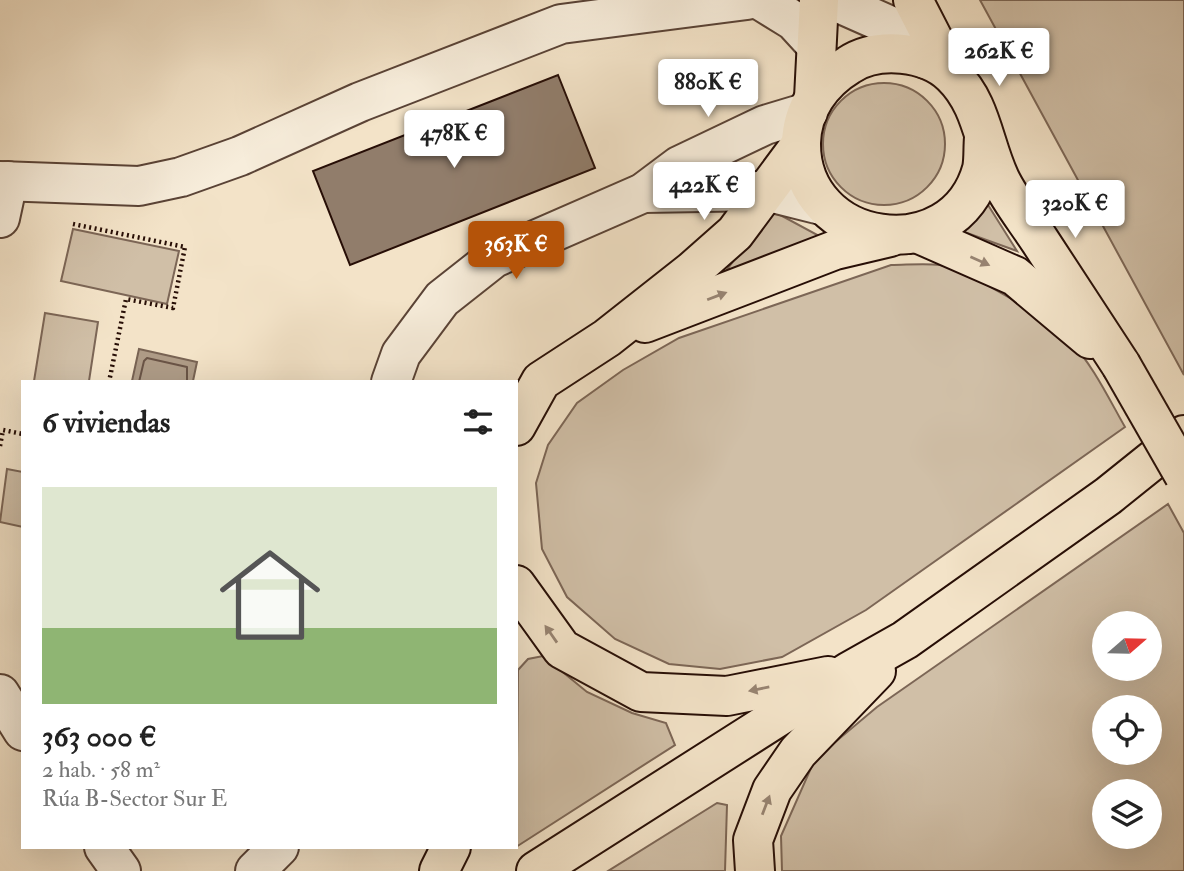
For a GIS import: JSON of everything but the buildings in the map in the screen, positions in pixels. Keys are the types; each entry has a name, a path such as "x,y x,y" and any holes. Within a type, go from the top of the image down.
{"main road":[{"path":"819,0 804,166 812,187 825,206 844,222 866,232 904,235 1015,276 1121,365"},
{"path":"913,0 938,66"},
{"path":"518,422 541,381 607,338 692,271 735,233 765,191 830,78 851,63 876,54 901,53 938,66 967,90 979,113 984,138 1000,180 1121,365 1184,475"},
{"path":"607,338 835,250 904,235 946,220 968,198 982,169 984,138"},
{"path":"536,871 850,671 905,640 1108,496 1184,435"},
{"path":"518,588 562,649 641,692 727,696 850,671"},
{"path":"755,871 752,839 772,790 798,752 905,640"},
{"path":"439,871 450,849"}],"street":[{"path":"0,219 4,181 139,186 181,177 240,156 360,102 561,24 747,0"},
{"path":"760,0 794,21 816,44"},
{"path":"832,0 902,31 938,66"},
{"path":"392,380 401,354 442,299 494,258 643,193 679,166 765,125 808,118"},
{"path":"643,193 765,191 825,206"},
{"path":"0,694 21,728"},
{"path":"105,849 121,871"},
{"path":"255,871 277,849"}],"path":[{"path":"74,224 185,247 173,308 126,299 109,380"},
{"path":"0,446 4,430 21,434"}],"shaded area":[{"path":"980,0 1184,0 1184,375"},
{"path":"884,83 907,88 927,101 940,121 945,144 940,167 927,187 907,200 884,205 861,200 841,187 828,167 823,144 828,121 841,101 861,88"},
{"path":"983,197 1017,251 956,229"},
{"path":"771,210 823,238 726,271"},
{"path":"73,229 179,251 167,304 61,281"},
{"path":"934,264 953,269 1008,297 1045,321 1070,341 1086,361 1125,427 866,610 782,657 720,669 669,664 615,639 567,597 542,549 536,483 548,445 577,403 623,370 679,338 891,265"},
{"path":"45,313 98,322 89,380 34,380"},
{"path":"7,469 21,472 21,527 0,522"},
{"path":"1168,504 1184,533 1184,871 782,871 781,836 815,759 877,707"},
{"path":"543,656 587,692 632,713 666,723 675,745 518,846 518,670 528,659"},
{"path":"717,803 727,805 725,871 608,871"}],"water":[{"path":"139,349 197,362 193,380 132,380"}]}
